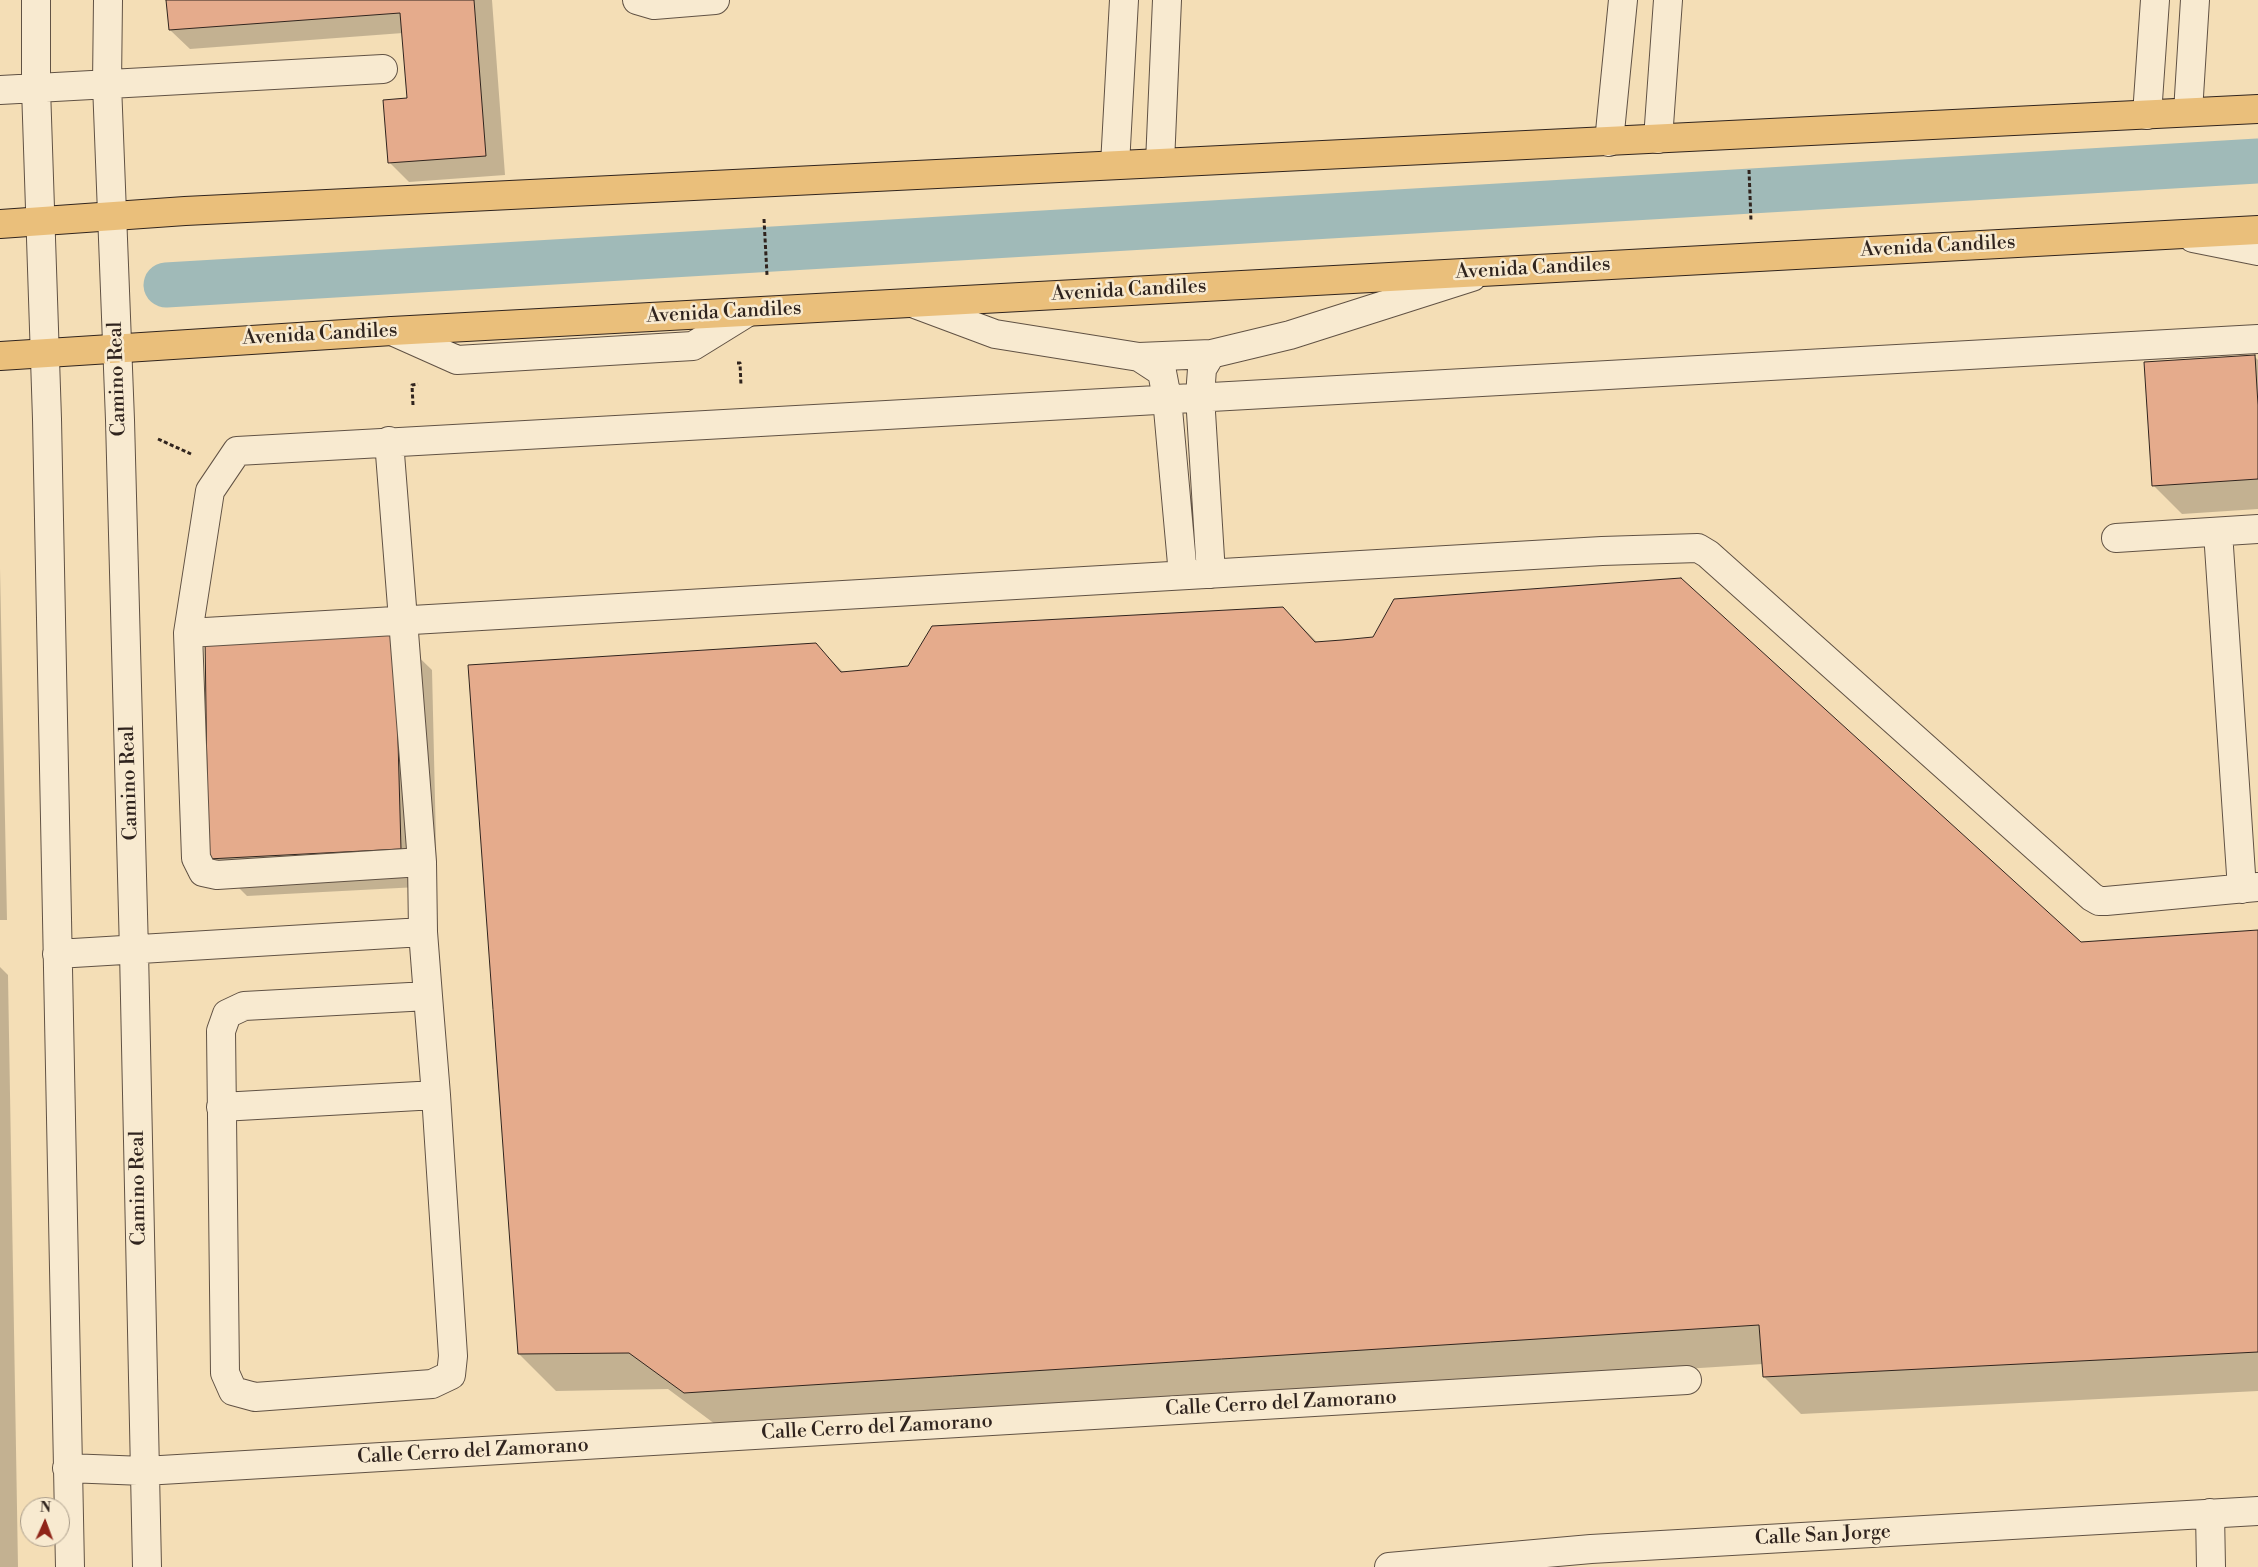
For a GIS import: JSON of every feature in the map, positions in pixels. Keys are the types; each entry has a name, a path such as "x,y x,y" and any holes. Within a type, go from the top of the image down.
{"main road":[{"path":"0,224 112,216 2258,109"},
{"name":"Avenida Candiles","path":"0,356 392,331 2258,230"}],"street":[{"path":"36,0 36,88 44,353 70,1567"},
{"name":"Camino Real","path":"108,0 107,84 120,420 134,950 147,1567"},
{"path":"638,0 654,5 715,0"},
{"path":"1114,165 1124,0"},
{"path":"1160,163 1167,0"},
{"path":"1609,142 1623,0"},
{"path":"1658,139 1668,0"},
{"path":"2147,114 2155,0"},
{"path":"2188,112 2195,0"},
{"path":"0,90 383,69"},
{"path":"2176,234 2258,251"},
{"path":"912,303 994,334 1139,356 1211,354 1290,335 1489,272"},
{"path":"422,862 217,875 203,872 196,858 188,632 210,492 238,451 1200,396 2258,339"},
{"path":"1211,354 1202,369 1200,396 1211,574"},
{"path":"1139,356 1162,372 1168,398 1184,575"},
{"path":"390,442 402,620 422,862 423,932 436,1095 454,1356 451,1375 432,1384 255,1396 234,1392 225,1373 220,1031 226,1014 244,1006 428,996"},
{"path":"2116,538 2258,529"},
{"path":"188,632 1602,551 1698,548 1708,554 2092,897 2099,901 2106,901 2250,888 2247,807 2218,532"},
{"path":"57,954 423,932"},
{"path":"221,1108 436,1095"},
{"name":"Calle Cerro del Zamorano","path":"67,1468 144,1471 1687,1380"},
{"name":"Calle San Jorge","path":"1389,1567 1592,1558 2258,1511"},
{"path":"2210,1513 2211,1567"}],"path":[{"path":"1749,163 1751,228"},
{"path":"764,209 767,282"},
{"path":"120,420 224,471"}],"building":[{"path":"166,0 474,0 486,156 388,163 383,100 407,98 400,13 169,30"},
{"path":"2255,355 2258,405 2258,479 2152,486 2144,362"},
{"path":"1681,578 2081,942 2258,930 2258,1352 1763,1377 1759,1325 684,1393 629,1353 518,1354 468,665 816,643 841,672 908,666 932,626 1283,607 1315,642 1373,637 1394,599"},
{"path":"395,632 401,849 208,859 205,635"}],"waterway":[{"path":"166,285 2258,161"}]}
